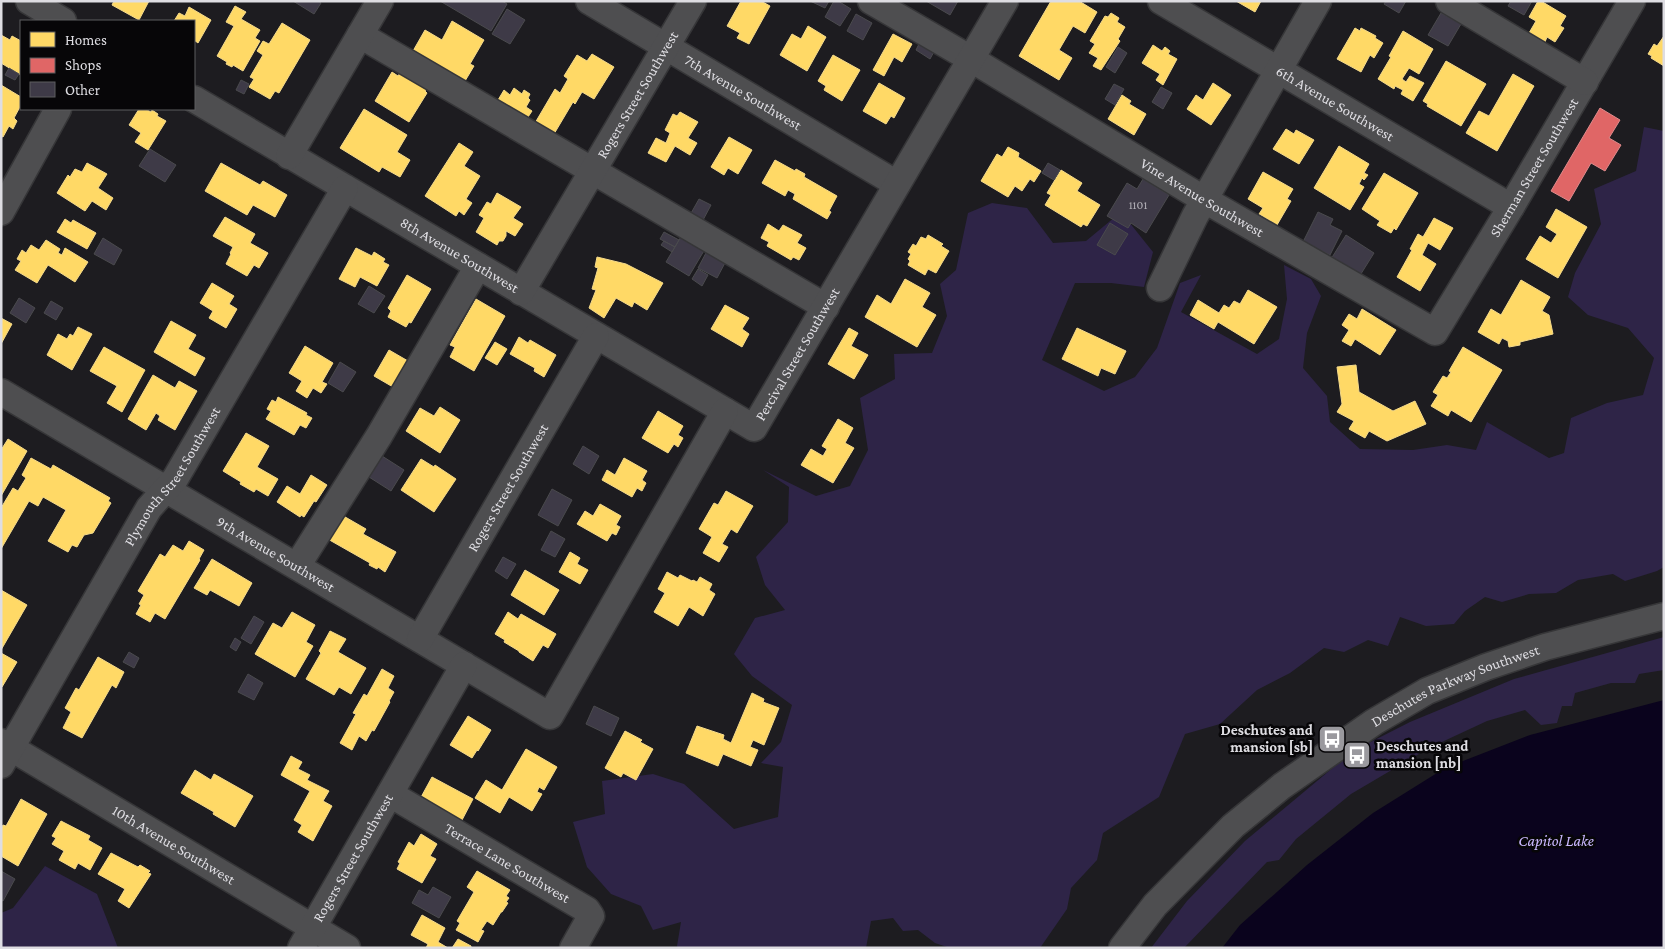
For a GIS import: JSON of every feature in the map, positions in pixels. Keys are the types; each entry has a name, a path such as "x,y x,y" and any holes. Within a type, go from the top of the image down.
{"street":[{"path":"29,1 60,13"},
{"path":"289,156 380,1"},
{"name":"7th Avenue Southwest","path":"589,1 897,184"},
{"name":"Rogers Street Southwest","path":"521,292 693,1"},
{"name":"Vine Avenue Southwest","path":"871,1 1205,200 1435,332"},
{"name":"Percival Street Southwest","path":"725,411 754,428 1005,1"},
{"name":"6th Avenue Southwest","path":"1160,1 1512,207"},
{"path":"1160,288 1205,200 1318,1"},
{"path":"1449,1 1585,82"},
{"name":"Sherman Street Southwest","path":"1435,332 1512,207 1632,1"},
{"path":"360,35 826,307"},
{"name":"8th Avenue Southwest","path":"195,100 725,411"},
{"path":"1,212 57,110"},
{"name":"Plymouth Street Southwest","path":"5,751 149,508 175,479 345,188"},
{"path":"297,566 379,436 478,266"},
{"name":"Rogers Street Southwest","path":"420,639 596,336"},
{"name":"9th Avenue Southwest","path":"1,392 550,716 725,411"},
{"name":"Deschutes Parkway Southwest","path":"1122,948 1155,905 1233,826 1282,786 1374,722 1427,691 1486,666 1545,647 1664,616"},
{"name":"Rogers Street Southwest","path":"307,938 464,665"},
{"name":"10th Avenue Southwest","path":"5,751 307,938 347,948"},
{"name":"Terrace Lane Southwest","path":"390,794 587,910 590,916 574,948"}],"shaded area":[{"path":"1644,127 1664,131 1664,567 1625,581 1613,574 1578,580 1556,593 1529,594 1502,602 1485,597 1465,611 1454,624 1426,626 1400,617 1388,646 1368,640 1344,652 1324,648 1290,673 1257,690 1220,724 1185,734 1159,797 1103,833 1097,860 1071,888 1067,909 1040,948 950,948 935,943 918,930 903,931 893,918 871,921 866,948 678,948 681,922 653,930 641,906 611,894 587,867 573,822 605,814 602,781 653,774 684,784 734,829 778,817 783,767 761,763 781,742 792,705 752,676 734,654 755,618 785,610 765,585 756,557 788,522 789,487 763,470 816,496 850,486 868,450 860,398 895,379 894,354 932,353 947,316 940,284 956,270 968,213 992,203 1027,208 1053,243 1086,241 1121,212 1153,252 1144,287 1111,283 1075,283 1042,360 1104,391 1135,377 1157,348 1180,283 1201,275 1181,312 1257,354 1279,339 1287,299 1284,265 1311,279 1321,296 1307,333 1303,368 1327,396 1330,422 1360,449 1413,450 1447,445 1476,450 1487,422 1549,458 1564,453 1571,418 1607,403 1643,395 1654,358 1628,328 1588,315 1568,297 1575,273 1601,224 1594,189 1636,171"},
{"path":"1664,637 1664,670 1639,674 1635,683 1611,683 1575,693 1572,706 1562,706 1557,723 1541,725 1525,710 1487,721 1429,748 1351,794 1296,839 1279,860 1267,862 1184,948 1151,948 1187,901 1245,841 1353,751 1410,722 1514,679"},
{"path":"45,866 97,894 118,948 1,948 1,913 13,908"}],"water":[{"name":"Capitol Lake","path":"1664,700 1664,948 1222,948 1240,925 1307,865 1373,813 1445,768 1530,735"}],"building: Homes":[{"path":"114,1 149,1 139,20 112,5"},
{"path":"741,1 761,1 770,6 749,44 737,38 740,33 727,26"},
{"path":"1051,1 1079,1 1097,12 1085,33 1073,26 1059,50 1072,58 1059,80 1019,56"},
{"path":"1236,1 1261,1 1255,12"},
{"path":"1538,1 1566,16 1560,26 1564,28 1555,42 1547,37 1545,42 1529,33 1536,21 1529,17"},
{"path":"235,6 246,12 241,19 260,30 255,38 260,41 243,71 233,65 232,67 226,64 227,62 217,56 234,26 226,22"},
{"path":"189,7 211,20 198,43 195,41 195,20 175,20 179,13 185,16"},
{"path":"1111,13 1119,18 1117,22 1125,27 1118,39 1120,41 1101,70 1093,66 1098,58 1089,53 1095,44 1090,41 1105,16 1108,17"},
{"path":"452,21 484,40 470,64 474,66 465,81 413,51 425,30 442,40"},
{"path":"282,23 310,40 279,93 275,91 270,99 249,87 254,79 250,77 263,55 257,51 263,41 269,44"},
{"path":"808,26 826,37 807,71 780,55 792,34 801,39"},
{"path":"1355,28 1360,31 1361,28 1376,36 1375,38 1383,43 1374,58 1370,55 1361,72 1337,59"},
{"path":"1403,31 1433,49 1419,74 1409,68 1402,79 1406,82 1410,76 1424,83 1413,101 1401,94 1403,90 1395,86 1394,89 1378,79"},
{"path":"893,34 912,44 902,62 894,57 884,76 873,70"},
{"path":"1,35 10,40 12,36 20,40 20,74 1,63"},
{"path":"1664,36 1664,66 1648,54 1654,44 1657,46"},
{"path":"1153,45 1162,51 1165,47 1170,51 1168,54 1177,59 1163,85 1156,80 1160,74 1142,63"},
{"path":"592,54 614,67 594,99 582,92 575,104 573,102 554,134 535,123 555,89 560,93 568,79 564,76 577,55 587,61"},
{"path":"833,55 860,70 842,101 824,90 826,86 818,81"},
{"path":"1446,61 1486,84 1461,126 1427,106 1428,104 1423,101"},
{"path":"402,70 428,86 425,91 427,93 409,122 375,101 392,72 398,76"},
{"path":"1513,74 1534,86 1497,151 1466,133 1479,111 1489,116"},
{"path":"879,83 905,98 894,118 891,116 886,124 863,111"},
{"path":"1213,83 1231,95 1211,125 1187,109 1196,95 1203,100"},
{"path":"1,85 20,96 20,107 14,118 17,121 13,129 9,126 3,137 1,136"},
{"path":"514,88 522,94 524,90 530,94 528,98 530,100 526,107 532,111 526,120 498,100 504,90 510,95"},
{"path":"1122,95 1131,101 1129,104 1146,114 1134,135 1108,119"},
{"path":"364,109 407,135 397,152 410,160 400,177 382,167 379,172 340,148"},
{"path":"138,110 151,112 152,110 158,114 157,116 166,121 148,150 135,142 141,133 129,125"},
{"path":"680,112 698,122 688,138 697,143 690,155 675,146 666,162 648,153 656,138 666,143 670,133 665,130 673,114 677,116"},
{"path":"1286,129 1294,134 1296,130 1314,140 1299,164 1273,149"},
{"path":"729,137 752,150 738,174 728,168 724,175 711,167"},
{"path":"459,143 473,152 464,166 480,176 466,199 472,203 464,215 459,211 456,216 425,196"},
{"path":"1339,146 1369,164 1364,173 1368,175 1364,180 1362,178 1359,184 1364,187 1350,210 1314,188"},
{"path":"1008,147 1019,153 1018,157 1041,171 1034,182 1030,179 1022,191 1015,186 1008,197 981,181 997,154 1002,157"},
{"path":"775,160 795,171 796,169 805,174 804,177 837,196 827,219 793,199 795,194 788,190 785,196 762,183"},
{"path":"87,163 107,174 98,188 113,198 106,210 92,201 85,211 57,193 68,175 70,177 75,169 82,172"},
{"path":"221,163 260,185 263,181 287,195 275,217 253,205 247,215 205,191"},
{"path":"1061,170 1082,183 1077,191 1100,205 1087,226 1083,224 1081,227 1045,205 1051,195 1047,193"},
{"path":"1263,172 1293,189 1287,199 1291,201 1277,225 1259,214 1263,208 1248,199"},
{"path":"1384,173 1418,193 1396,230 1394,228 1391,233 1377,225 1380,221 1362,209"},
{"path":"497,193 521,207 513,218 523,224 515,236 506,231 503,241 499,241 497,245 476,232 484,218 479,215 487,202 491,204"},
{"path":"1556,209 1587,227 1558,278 1526,259 1540,236 1551,243 1557,234 1546,227"},
{"path":"225,217 255,234 250,243 268,253 259,268 254,265 247,276 226,264 233,247 213,236"},
{"path":"1434,218 1453,228 1440,250 1428,243 1422,255 1436,264 1420,291 1397,277 1412,250 1410,249 1418,234 1423,237"},
{"path":"65,219 71,223 73,220 96,233 87,249 57,232"},
{"path":"768,224 779,231 783,225 802,235 797,243 806,248 799,260 793,257 791,260 767,246 769,242 761,238"},
{"path":"928,235 943,244 941,246 949,251 936,273 928,269 925,275 908,265 910,261 908,259 911,254 908,252 913,244 916,246 921,237 926,239"},
{"path":"46,240 60,249 58,253 62,255 65,248 88,262 75,282 48,265 37,283 15,270 21,261 17,259 22,250 26,253 31,245 39,250"},
{"path":"356,248 372,256 374,252 385,259 383,262 389,265 377,286 360,277 355,287 339,279"},
{"path":"597,257 626,264 663,283 647,310 634,302 632,307 616,298 604,318 589,308 596,290 592,289 598,268 595,267"},
{"path":"407,275 431,289 411,323 409,322 406,327 388,317 391,311 388,308"},
{"path":"905,279 930,293 922,307 936,315 917,347 865,317 877,295 891,304"},
{"path":"1521,280 1550,297 1542,311 1549,315 1553,334 1520,342 1520,345 1509,347 1508,341 1502,338 1499,344 1478,332 1491,309 1501,315"},
{"path":"212,283 234,296 229,304 237,309 226,328 209,318 213,311 200,303"},
{"path":"1248,290 1277,307 1254,344 1218,322 1214,329 1190,315 1198,300 1219,313 1224,305 1229,308 1234,301 1240,304"},
{"path":"476,299 505,316 474,371 450,357 455,347 450,345"},
{"path":"725,305 749,318 742,329 749,334 742,347 711,329"},
{"path":"1362,309 1396,330 1380,355 1355,339 1351,346 1342,341 1349,330 1342,325 1349,314 1357,319"},
{"path":"1,318 12,324 1,344"},
{"path":"171,321 196,335 188,349 205,358 195,376 154,352"},
{"path":"78,327 92,334 72,370 47,355 58,334 67,339 70,334 73,336"},
{"path":"849,328 858,333 851,346 868,355 854,379 828,364"},
{"path":"1077,328 1126,351 1115,374 1101,368 1098,376 1062,359"},
{"path":"519,337 528,343 530,340 556,355 544,377 534,371 535,368 510,354"},
{"path":"495,342 507,349 497,365 485,358"},
{"path":"305,346 333,363 322,382 327,384 321,393 313,388 307,398 296,391 302,381 289,373"},
{"path":"104,347 145,370 122,412 107,403 117,386 90,371"},
{"path":"1463,347 1502,370 1471,422 1451,410 1448,416 1431,406 1438,395 1433,392 1443,376 1447,378 1451,372 1449,371"},
{"path":"389,350 408,361 393,387 374,376"},
{"path":"1356,365 1359,392 1393,411 1415,401 1426,424 1387,441 1369,431 1365,438 1349,429 1354,421 1337,412 1342,404 1337,367"},
{"path":"153,375 175,388 179,381 197,391 175,430 158,420 160,416 156,413 146,430 128,419"},
{"path":"278,397 307,413 306,415 312,418 306,428 300,425 294,435 266,419 271,411 267,409 272,400 276,402"},
{"path":"440,407 460,420 440,453 406,431 420,408 434,416"},
{"path":"658,411 683,426 678,435 683,438 678,447 674,444 668,453 642,438"},
{"path":"838,419 853,428 845,443 854,448 833,483 801,465 811,449 823,456 827,449 822,446"},
{"path":"246,433 269,446 257,467 278,479 268,496 256,489 254,492 223,471"},
{"path":"8,439 27,451 1,496 1,450"},
{"path":"31,458 51,469 53,465 110,498 108,501 111,503 93,533 84,535 77,547 72,545 68,552 48,541 66,510 43,497 38,506 29,501 1,549 1,508 13,488 18,491 26,478 22,475"},
{"path":"624,458 647,471 642,480 646,483 642,491 637,488 632,497 602,480 607,470 615,475"},
{"path":"421,459 434,467 435,465 456,479 434,512 401,490"},
{"path":"311,475 327,485 304,517 301,515 300,517 277,502 287,486 300,494"},
{"path":"726,491 753,506 737,533 731,529 722,544 728,547 719,562 703,553 712,537 699,529 714,503 718,505"},
{"path":"600,504 621,516 616,525 620,527 616,535 612,533 607,541 577,524 585,511 593,516"},
{"path":"340,514 366,529 363,534 396,552 385,572 378,567 377,569 369,565 370,563 326,538"},
{"path":"189,541 204,550 165,619 155,613 150,622 136,614 144,595 138,591 160,554 165,557 173,545 183,551"},
{"path":"570,552 580,558 577,564 588,570 580,584 559,572"},
{"path":"212,559 252,583 239,606 210,590 207,595 194,588"},
{"path":"525,570 559,590 544,615 511,595"},
{"path":"667,572 678,578 680,575 697,582 700,577 712,584 709,590 715,594 703,616 689,607 678,626 654,612 665,593 658,589"},
{"path":"1,590 27,605 1,650"},
{"path":"292,612 315,625 306,642 313,646 295,677 255,654 273,623 282,628"},
{"path":"508,612 518,619 521,614 556,634 548,648 543,645 533,661 495,634"},
{"path":"330,631 346,639 338,652 366,668 351,694 339,687 334,695 306,679 321,653 319,651"},
{"path":"1,653 17,662 2,687 1,687"},
{"path":"98,657 124,672 116,688 112,685 82,738 63,728 71,712 65,708 76,688 79,690"},
{"path":"382,669 394,676 388,688 394,692 374,731 372,730 366,741 359,736 352,750 340,743 356,714 353,713 364,694 367,696"},
{"path":"752,693 764,699 763,702 779,708 764,745 753,740 750,747 758,750 751,766 723,754 718,766 686,753 697,726 724,735 723,739 731,743"},
{"path":"468,716 491,730 472,758 450,745"},
{"path":"625,731 642,740 640,742 653,749 636,780 623,773 621,777 605,768"},
{"path":"526,749 557,767 544,790 539,787 537,792 542,794 532,811 509,797 500,813 475,798 486,780 502,790"},
{"path":"291,756 302,762 298,769 310,775 307,780 329,791 323,801 332,806 313,841 298,832 302,825 294,820 310,791 281,775"},
{"path":"195,770 211,780 214,774 253,796 235,827 213,814 214,812 181,793"},
{"path":"432,777 473,799 461,822 420,799"},
{"path":"21,799 47,814 18,866 1,856 1,829 3,825 6,826"},
{"path":"61,821 90,836 88,840 102,848 90,870 78,863 75,869 59,860 64,851 52,844 56,838 52,836"},
{"path":"421,834 437,844 430,856 436,859 422,883 397,869 400,863 398,862 409,842 414,846"},
{"path":"111,853 138,867 140,865 150,871 148,873 151,874 129,908 118,901 125,889 98,874"},
{"path":"477,871 510,890 506,896 509,898 506,902 508,903 493,925 487,921 481,930 484,931 478,942 456,930 460,923 457,921 474,892 467,887"},
{"path":"422,915 445,928 438,942 448,948 426,948 428,944 411,935"},
{"path":"458,939 471,946 471,948 452,948"}],"building: Shops":[{"path":"1600,108 1620,120 1609,138 1621,145 1605,171 1591,163 1569,201 1551,191"}],"building: Other":[{"path":"293,1 318,1 321,3 314,14"},
{"path":"440,1 502,1 507,4 491,31"},
{"path":"810,1 829,1 825,8"},
{"path":"834,1 838,1 851,9 840,26 825,17"},
{"path":"926,1 958,1 950,15"},
{"path":"1386,1 1406,1 1399,13 1384,4"},
{"path":"1511,1 1532,1 1524,15 1508,6"},
{"path":"507,9 525,20 510,44 492,34"},
{"path":"1441,13 1461,24 1448,46 1428,35"},
{"path":"856,14 872,23 863,40 847,31"},
{"path":"921,40 936,48 930,59 916,50"},
{"path":"1118,47 1127,53 1115,73 1106,67"},
{"path":"9,68 19,74 15,80 5,75"},
{"path":"241,80 249,84 244,94 236,90"},
{"path":"1114,84 1124,89 1115,105 1105,99"},
{"path":"1161,87 1172,93 1163,109 1152,102"},
{"path":"150,149 176,165 165,182 139,166"},
{"path":"1048,163 1060,170 1054,180 1042,173"},
{"path":"1143,179 1169,195 1146,233 1131,223 1128,228 1107,216 1127,183 1137,189"},
{"path":"699,199 711,205 702,222 690,215"},
{"path":"1318,212 1333,219 1330,225 1342,231 1330,255 1303,242"},
{"path":"1110,223 1128,234 1115,255 1097,245"},
{"path":"664,232 679,240 675,247 660,239"},
{"path":"682,235 705,249 689,276 666,262"},
{"path":"1346,235 1374,253 1359,277 1331,259"},
{"path":"103,238 122,250 114,265 94,254"},
{"path":"664,241 675,247 672,252 661,245"},
{"path":"707,251 726,261 717,278 698,268"},
{"path":"698,269 708,275 702,286 692,279"},
{"path":"369,286 385,296 374,313 358,304"},
{"path":"19,298 35,308 26,323 10,313"},
{"path":"51,301 63,308 56,320 44,313"},
{"path":"340,362 356,372 343,392 328,383"},
{"path":"583,446 599,456 589,474 573,464"},
{"path":"382,456 404,470 391,491 369,477"},
{"path":"552,489 572,500 558,526 538,515"},
{"path":"551,531 565,539 555,557 541,550"},
{"path":"503,557 516,564 507,579 495,571"},
{"path":"254,616 264,622 251,644 241,638"},
{"path":"235,638 241,642 236,651 230,647"},
{"path":"129,652 139,658 134,668 123,662"},
{"path":"248,674 263,683 254,700 238,692"},
{"path":"594,706 619,718 611,736 586,724"},
{"path":"1,871 15,879 3,901 1,900"},
{"path":"433,887 451,897 439,918 412,903 419,890 428,895"}],"place":[{"name":"Deschutes and mansion [sb]","path":"1332,739"},
{"name":"Deschutes and mansion [nb]","path":"1357,755"}]}
